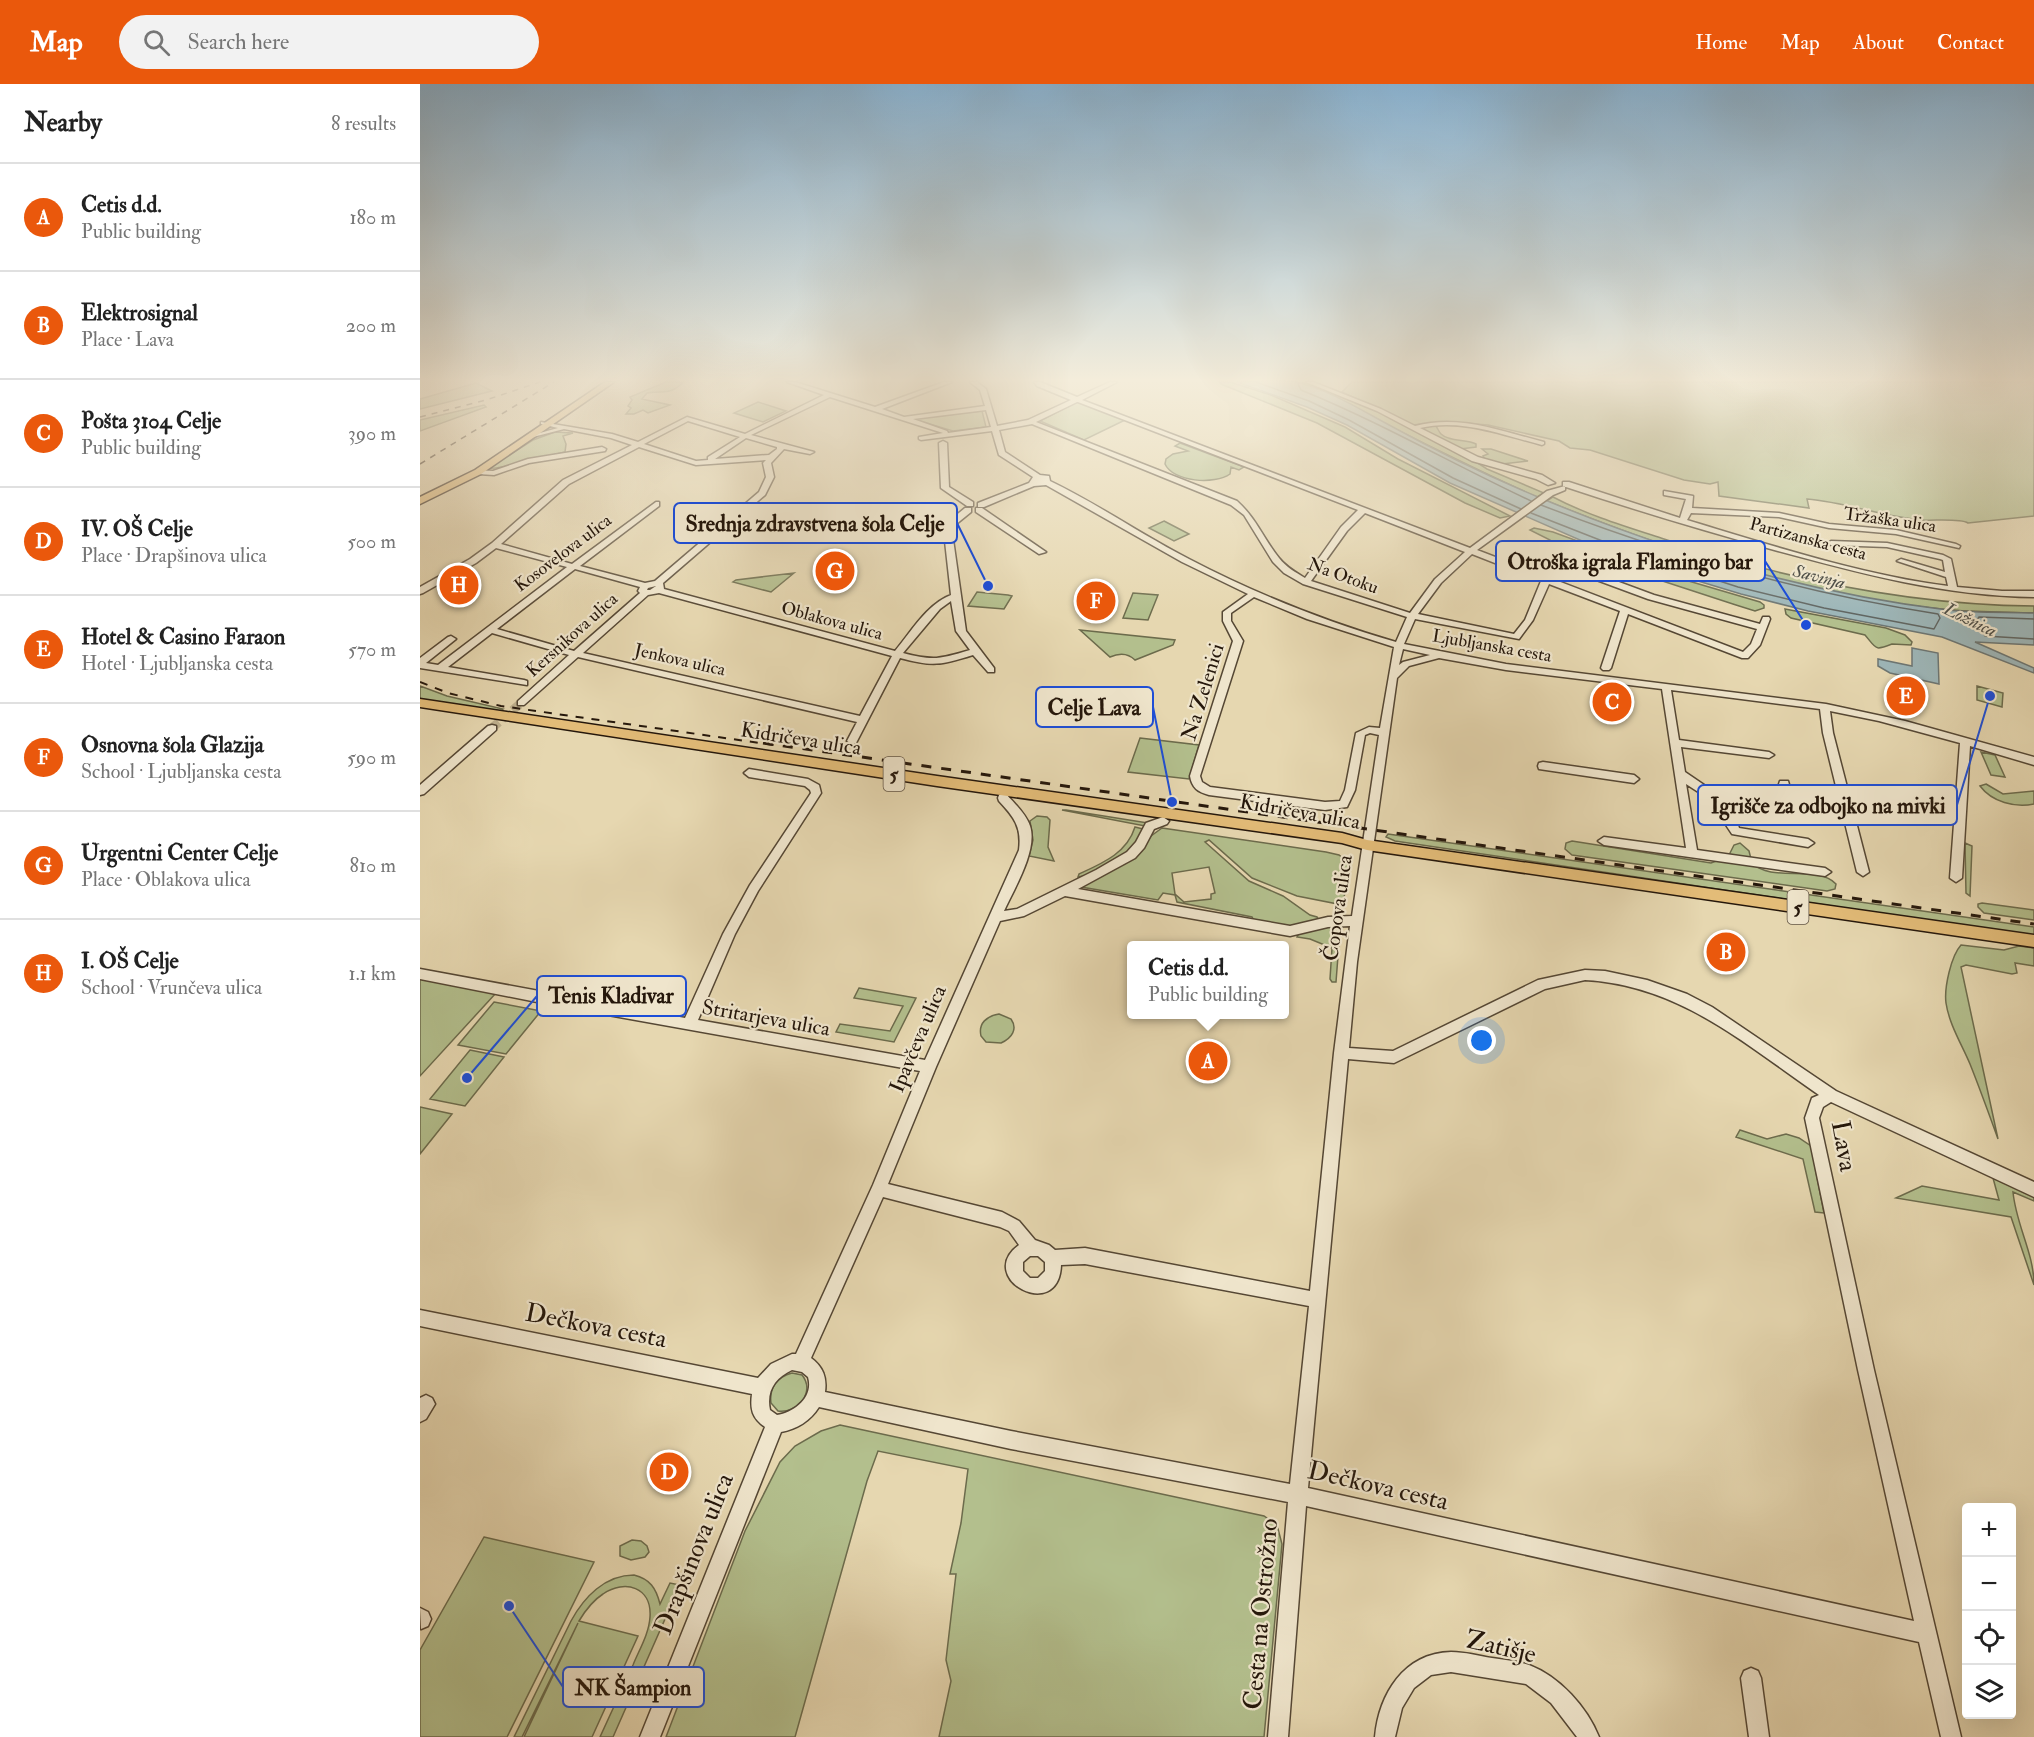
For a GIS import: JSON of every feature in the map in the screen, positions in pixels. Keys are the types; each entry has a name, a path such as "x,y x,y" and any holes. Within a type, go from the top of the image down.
{"main road":[{"path":"420,495 474,472 493,459"},
{"path":"420,501 494,459"},
{"name":"Kidričeva ulica","path":"420,703 938,781 1342,838 1367,845"},
{"name":"Kidričeva ulica","path":"420,710 1340,848 1356,849 1367,845"},
{"name":"5","path":"1367,845 2034,941"}],"street":[{"path":"474,472 494,473 539,459"},
{"path":"420,591 495,546 566,482 607,459"},
{"path":"681,459 706,464 751,459"},
{"path":"658,587 762,493 770,477 767,463 770,459"},
{"path":"944,459 945,488 969,507 980,507 1036,481"},
{"name":"Ljubljanska cesta","path":"1010,459 1036,481 1046,478 1047,482 1196,567 1252,595 1321,622 1399,645 1443,656 1541,672 1825,707 1896,721 2034,761"},
{"name":"Na Otoku","path":"1124,459 1234,503 1246,514 1276,560 1287,571 1306,582 1408,615 1516,637 1528,621 1546,580"},
{"path":"1232,459 1745,656 1755,645 1764,623 1651,597 1540,554"},
{"path":"1475,459 1539,477 1557,487"},
{"name":"Partizanska cesta","path":"1557,487 1579,489 1682,522 1834,564 1953,589 1998,595 2034,594"},
{"name":"Čopova ulica","path":"1317,1300 1341,1053 1357,921 1392,678 1399,645 1408,615 1434,583 1471,551 1557,487"},
{"path":"1667,493 1690,498 1688,510 1682,522"},
{"name":"Kosovelova ulica","path":"440,668 656,504"},
{"path":"969,507 951,524 948,532 955,596 961,631 991,670"},
{"path":"980,507 1042,552"},
{"path":"1306,582 1344,529 1363,510"},
{"name":"Tržaška ulica","path":"1688,510 1779,515 1828,526 1896,532 1956,546"},
{"path":"1828,526 1834,564"},
{"path":"1831,543 1887,545 1943,557 1947,559 1953,589"},
{"path":"495,546 645,589"},
{"path":"1901,561 1951,576"},
{"path":"1573,590 1591,574"},
{"name":"Kersnikova ulica","path":"521,703 645,589 658,587"},
{"name":"Oblakova ulica","path":"658,587 932,663 950,660 975,651"},
{"name":"Na Zelenici","path":"1252,595 1227,612 1227,621 1238,641 1195,776 1199,787 1325,806 1342,804 1349,793 1353,760 1361,734 1369,730 1384,732"},
{"path":"852,741 897,655 937,607 945,600 955,596"},
{"path":"1606,668 1625,610"},
{"name":"Jenkova ulica","path":"490,630 575,654 864,720"},
{"path":"420,664 450,639"},
{"path":"1392,678 1399,669 1416,660 1443,656"},
{"path":"420,664 524,683"},
{"path":"1666,687 1692,853"},
{"path":"1825,707 1828,733 1863,872"},
{"path":"420,791 492,728"},
{"path":"1956,878 1965,741"},
{"path":"1675,743 1769,755"},
{"path":"1544,766 1634,779"},
{"path":"689,1025 734,925 767,865 816,793 815,788 808,783 749,773"},
{"path":"1681,775 1726,806 1792,813 1784,784"},
{"name":"Ipavčeva ulica","path":"801,1362 879,1189 928,1066 1025,850 1028,836 1021,817 1003,798"},
{"path":"1726,806 1731,826 1736,831 1808,843"},
{"path":"995,916 1020,913 1100,873 1131,855 1140,845 1150,826 1162,821"},
{"path":"1604,842 1826,872"},
{"path":"1066,889 1209,918 1290,931 1328,922 1357,921"},
{"name":"Stritarjeva ulica","path":"420,974 689,1025 928,1066"},
{"name":"Lava","path":"1341,1053 1394,1057 1543,984 1585,975 1605,976 1647,985 1690,1002 1831,1095 1817,1103 1812,1118 1863,1359 1951,1737"},
{"path":"1831,1095 2034,1190"},
{"path":"879,1189 1002,1220 1014,1226 1031,1248"},
{"path":"1031,1248 1046,1250 1053,1258 1053,1269 1048,1279 1038,1285 1026,1285 1016,1275 1016,1264 1021,1254 1031,1248"},
{"path":"1053,1258 1085,1256 1317,1300"},
{"name":"Cesta na Ostrožno","path":"1278,1737 1317,1300"},
{"name":"Dečkova cesta","path":"420,1318 762,1387"},
{"path":"801,1362 814,1370 817,1378 815,1398 810,1407 794,1421 775,1424 762,1415 759,1397 762,1387 767,1378 783,1365 801,1362"},
{"name":"Dečkova cesta","path":"815,1398 1011,1440 1298,1496 1927,1634"},
{"name":"Drapšinova ulica","path":"650,1737 775,1424"},
{"name":"Zatišje","path":"1385,1737 1385,1728 1397,1697 1411,1675 1437,1663 1462,1662 1532,1676 1568,1704 1589,1737"},
{"path":"1751,1678 1759,1737"}],"green space":[{"path":"503,459 536,459 513,465 489,468"},
{"path":"1166,459 1223,459 1244,467 1239,470 1231,467 1230,474 1215,480 1195,480 1176,475 1165,464"},
{"path":"1384,459 1398,459 1510,516 1500,518 1465,503"},
{"path":"1456,459 1471,459 1487,469 1544,493 1537,497"},
{"path":"1522,459 1528,461 1502,464 1485,460"},
{"path":"1619,459 2034,459 2034,516 1968,523 1893,516 1807,499 1809,508 1719,496 1718,482 1710,484 1684,480"},
{"path":"1553,497 1593,515 1636,530 1800,578 1939,601 2034,606 2034,613 1952,610 1900,604 1797,584 1745,571 1645,538 1547,501"},
{"path":"1164,521 1189,534 1174,541 1149,528"},
{"path":"1534,528 1553,532 1675,577 1760,602 1764,608 1755,611 1586,556 1564,541 1562,542 1564,546 1550,543 1550,540 1530,530"},
{"path":"794,573 771,592 733,582 736,580"},
{"path":"977,592 1012,596 1004,609 968,606"},
{"path":"1133,593 1158,595 1148,620 1123,618"},
{"path":"1785,609 1886,628 1905,635 1912,642 1911,645 1892,644 1879,648 1865,635 1791,618 1786,614"},
{"path":"1080,630 1175,640 1173,645 1135,660 1123,654 1110,657"},
{"path":"420,686 447,696 503,709 498,712 420,699"},
{"path":"1977,686 2003,693 2002,707 1977,700"},
{"path":"1140,738 1199,745 1189,779 1128,772"},
{"path":"1981,752 1995,755 2005,777 1991,775"},
{"path":"1986,784 2003,794 2034,791 2034,804 2019,805 1997,800 1980,786"},
{"path":"1062,810 1066,810 1148,823 1145,826"},
{"path":"1037,816 1047,817 1050,820 1048,847 1054,861 1029,856 1033,840 1030,821"},
{"path":"1135,827 1143,829 1129,852 1100,870 1078,877 1079,874 1105,861 1120,850"},
{"path":"1162,828 1339,855 1349,863 1343,905 1297,896 1252,878 1209,840 1205,842 1249,881 1283,896 1310,915 1317,917 1321,923 1338,924 1340,930 1336,982 1330,979 1332,948 1310,939 1297,937 1300,931 1256,924 1252,917 1177,902 1175,895 1163,893 1158,900 1081,887 1136,857 1151,836","holes":["1209,867 1215,893 1211,894 1211,899 1184,902 1175,894 1172,873"]},
{"path":"1388,834 2034,927 2034,936 1395,841 1386,837"},
{"path":"1572,841 1711,863 1728,857 1734,845 1740,843 1749,851 1752,863 1761,869 1771,872 1818,875 1836,884 1835,889 1827,891 1572,855 1565,849 1566,843"},
{"path":"1965,843 1972,846 1970,896 1966,893"},
{"path":"1978,904 2034,910 2034,920 1984,913 1978,907"},
{"path":"1961,945 2004,950 2019,946 2034,948 2034,966 2015,963 2017,973 1966,965 1961,967 1998,1139 1970,1064 1953,1027 1946,1003 1949,972"},
{"path":"420,978 496,993 420,1076"},
{"path":"859,988 916,998 894,1042 836,1032 840,1024 890,1031 903,1006 854,998"},
{"path":"494,1002 541,1011 506,1054 458,1045"},
{"path":"999,1014 1011,1019 1014,1026 1013,1033 1001,1043 986,1042 981,1036 982,1024 987,1018"},
{"path":"470,1050 504,1057 465,1106 430,1099"},
{"path":"420,1107 452,1114 420,1154"},
{"path":"1740,1130 1767,1139 1786,1134 1799,1138 1811,1146 1824,1213 1815,1212 1803,1159 1736,1137"},
{"path":"1993,1178 2034,1196 2034,1201 2013,1192 2031,1262 2034,1285 2011,1217 1896,1198 1922,1186 1999,1200"},
{"path":"792,1373 802,1375 806,1382 806,1395 792,1409 778,1411 771,1403 771,1393 778,1380"},
{"path":"840,1425 1264,1516 1277,1525 1282,1544 1264,1737 939,1737 951,1681 946,1660 956,1574 950,1574 961,1523 968,1469 878,1451 867,1481 795,1737 666,1737 745,1531 780,1462 795,1446 821,1431"},
{"path":"484,1537 594,1562 507,1737 420,1737 420,1650"},
{"path":"632,1540 641,1541 647,1546 649,1552 645,1557 631,1560 620,1556 620,1546"},
{"path":"634,1575 651,1585 657,1593 660,1604 670,1583 680,1585 613,1737 600,1737 648,1630 650,1617 647,1599 636,1589 628,1587 611,1589 603,1594 589,1606 579,1621 638,1636 592,1737 524,1737 578,1623 522,1737 514,1737 571,1621 582,1604 605,1583"}],"water":[{"name":"Ložnica","path":"1408,459 1456,459 1587,517 1739,568 1791,581 1895,603 1948,610 2034,613 2034,645 1975,642 2034,668 2034,673 1942,637 1808,611 1675,574 1589,544 1450,483"},
{"path":"1912,648 1938,653 1939,684 1890,673 1878,666 1878,659 1912,666"}],"tunnel":[{"path":"492,728 521,703"}],"railway":[{"path":"420,464 428,459"},
{"path":"420,682 448,693 501,706 774,745"},
{"path":"763,743 2034,924"}],"place":[{"name":"Urgentni Center Celje","path":"835,571"},
{"name":"I. OŠ Celje","path":"459,585"},
{"name":"Srednja zdravstvena šola Celje","path":"988,586"},
{"name":"Osnovna šola Glazija","path":"1096,601"},
{"name":"Otroška igrala Flamingo bar","path":"1806,625"},
{"name":"Hotel & Casino Faraon","path":"1906,696"},
{"name":"Igrišče za odbojko na mivki","path":"1990,696"},
{"name":"Pošta 3104 Celje","path":"1612,702"},
{"name":"Celje Lava","path":"1172,802"},
{"name":"Elektrosignal","path":"1726,952"},
{"name":"Cetis d.d.","path":"1208,1061"},
{"name":"Tenis Kladivar","path":"467,1078"},
{"name":"IV. OŠ Celje","path":"669,1472"},
{"name":"NK Šampion","path":"509,1606"}],"water label":[{"name":"Savinja","path":"1819,577"}]}
